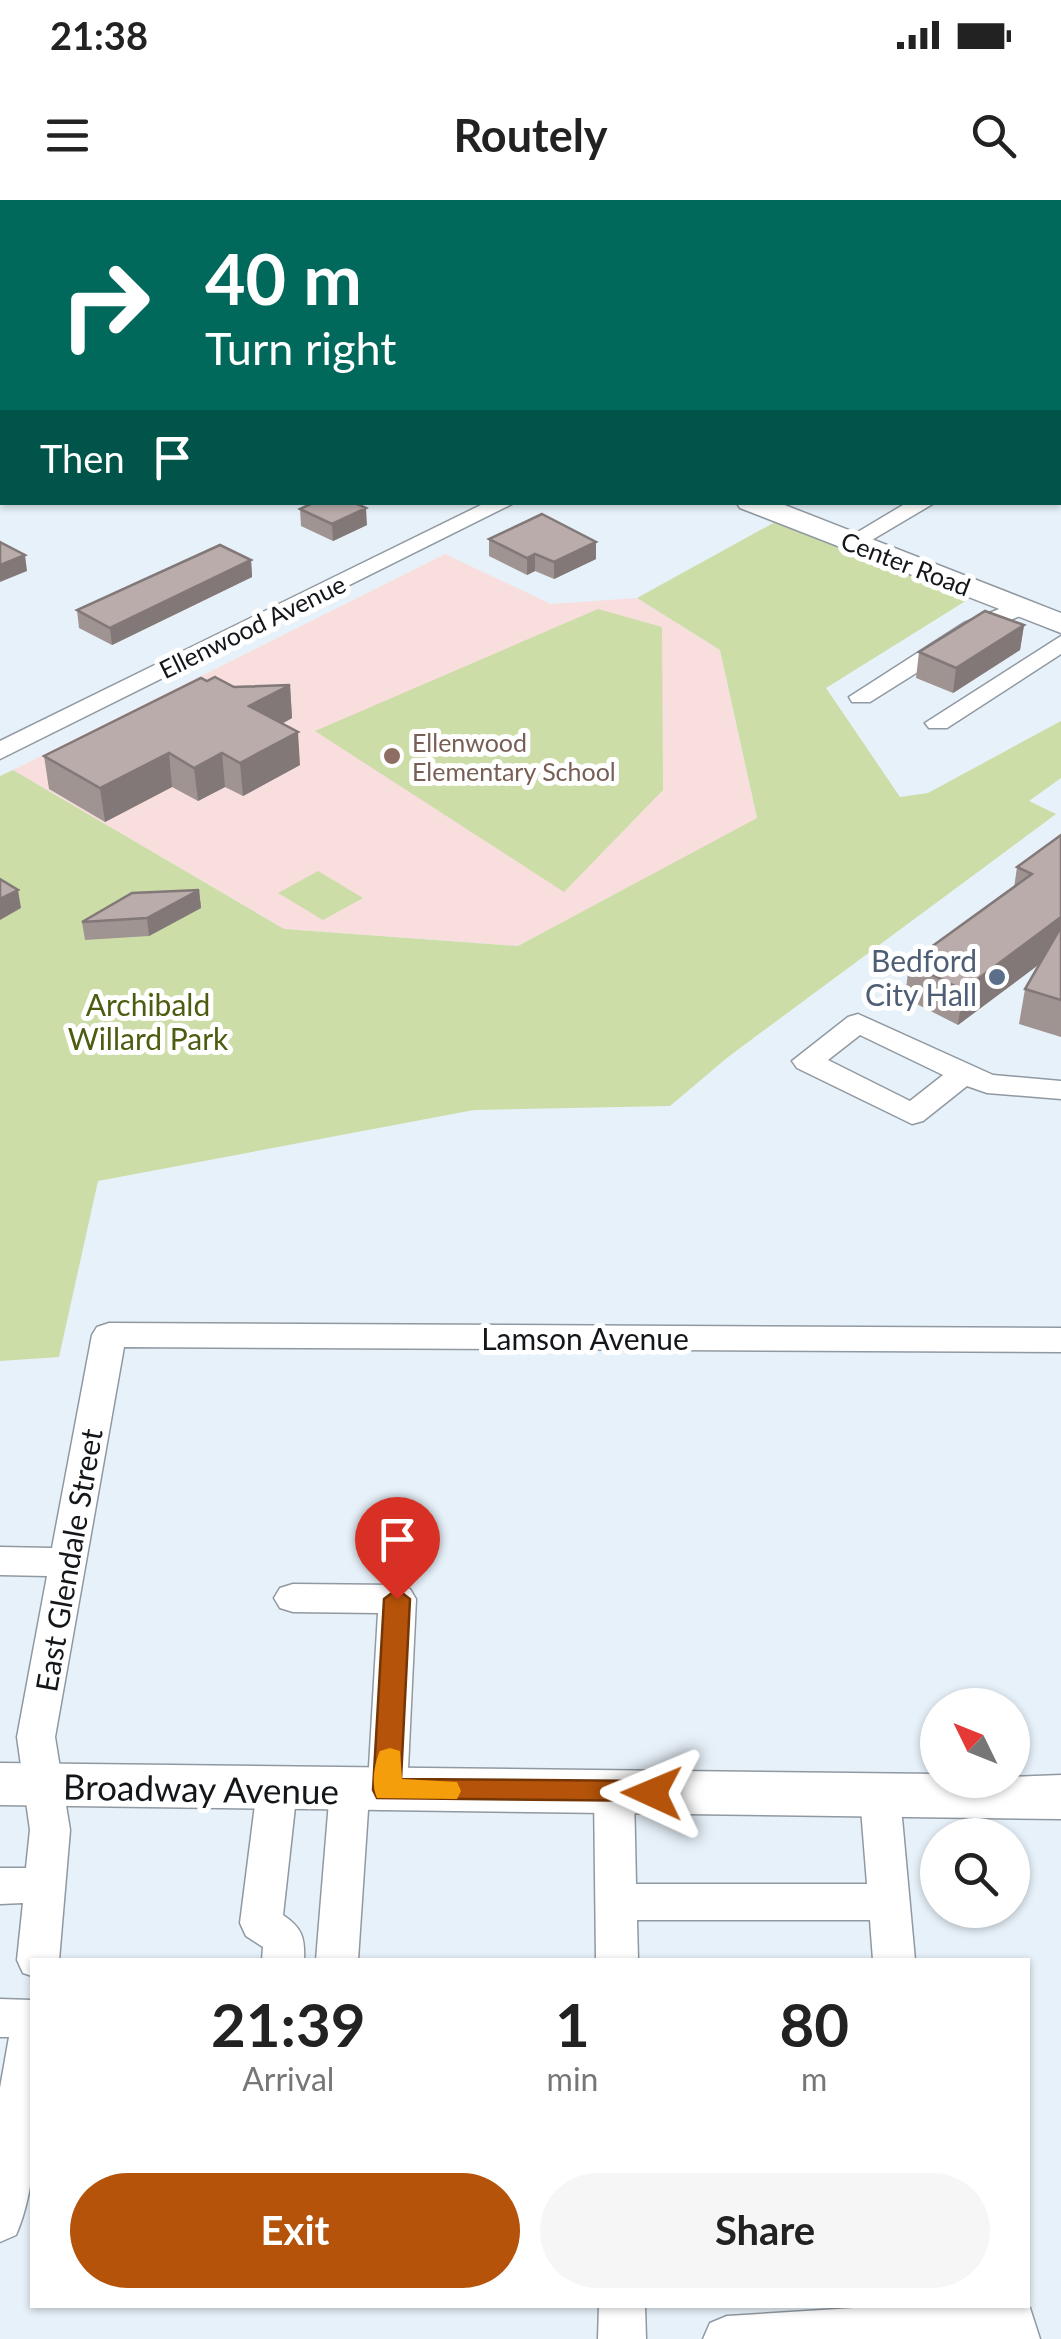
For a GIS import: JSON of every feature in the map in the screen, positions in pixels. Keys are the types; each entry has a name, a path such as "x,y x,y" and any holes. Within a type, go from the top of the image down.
{"main road":[{"name":"Center Road","path":"758,505 1061,624"},
{"name":"Broadway Avenue","path":"21,1785 1061,1798"}],"street":[{"name":"Ellenwood Avenue","path":"0,752 499,505"},
{"path":"852,542 920,505"},
{"path":"862,697 972,628 1019,608"},
{"path":"938,723 1061,643"},
{"path":"965,1074 987,1084 1061,1090"},
{"name":"Lamson Avenue","path":"109,1336 1061,1340"},
{"name":"East Glendale Street","path":"38,1958 50,1830 21,1785 36,1737 109,1336"},
{"path":"0,1562 66,1562"},
{"path":"294,1598 397,1599 369,1790 337,1958"},
{"path":"277,1789 261,1923 284,1939 284,1958"},
{"path":"614,1792 617,1958"},
{"path":"880,1796 894,1958"},
{"path":"0,1886 44,1885"},
{"path":"616,1902 888,1902"},
{"path":"0,2018 30,2023"},
{"path":"0,2220 6,2156 30,2033"},
{"path":"622,2308 622,2339"},
{"path":"727,2339 934,2315 1013,2324 1016,2339"}],"shaded area":[{"name":"Ellenwood Elementary School","path":"445,554 551,604 637,598 720,650 757,819 518,946 284,929 13,770"}],"green space":[{"name":"Archibald Willard Park","path":"786,516 980,592 826,688 900,797 928,793 1061,721 1061,778 1029,801 1056,814 728,1057 670,1106 474,1110 98,1181 59,1357 0,1361 0,776 13,770 284,929 518,946 757,818 720,650 637,598"},
{"path":"598,609 662,627 663,790 564,892 315,731"},
{"path":"318,871 363,898 323,920 278,893"}],"building":[{"path":"309,505 366,508 332,524 300,509"},
{"path":"542,514 596,542 554,562 535,554 527,558 489,539"},
{"path":"0,542 25,555 0,565"},
{"path":"220,545 251,560 110,628 77,610"},
{"path":"985,611 1024,625 956,668 919,652"},
{"path":"215,677 234,687 290,685 249,706 298,732 240,763 222,753 194,768 169,753 100,788 44,756 201,678 207,681"},
{"path":"1061,835 1061,917 963,990 909,963 1032,874 1017,867"},
{"path":"0,879 18,890 0,899"},
{"path":"199,890 147,918 82,922 132,893"},
{"path":"1061,927 1061,1000 1025,989"}],"slow traffic":[{"path":"390,1759 387,1790 447,1791"}],"place":[{"name":"Ellenwood Elementary School","path":"392,756"},
{"name":"Bedford City Hall","path":"997,977"}],"route":[{"path":"397,1599 387,1790 652,1793"}]}
